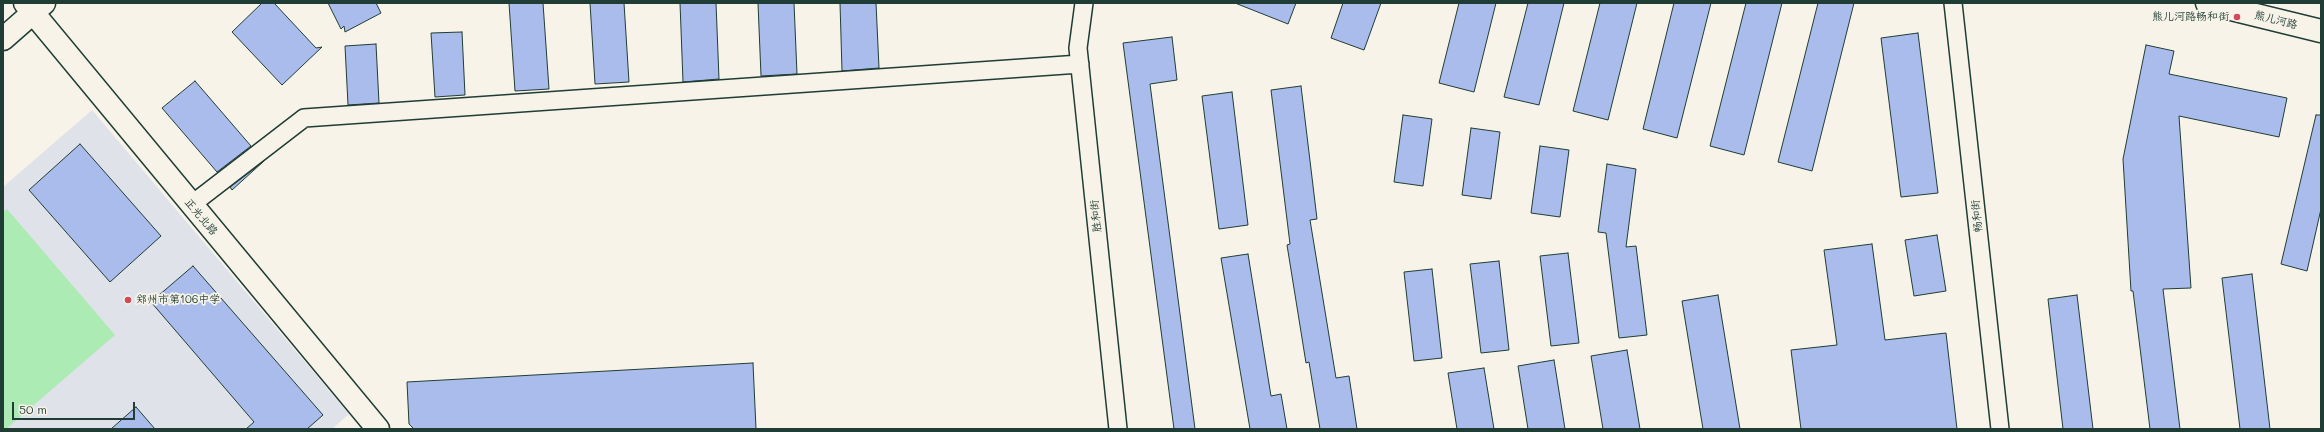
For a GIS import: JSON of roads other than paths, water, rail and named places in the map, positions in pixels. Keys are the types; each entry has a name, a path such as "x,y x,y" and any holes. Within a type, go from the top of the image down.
{"street":[{"name":"胜和街","path":"1084,3 1078,48 1118,429"},
{"name":"畅和街","path":"1953,3 2000,429"},
{"name":"熊儿河路","path":"2207,3 2321,31"},
{"path":"3,39 34,6"},
{"name":"正光北路","path":"34,6 192,205 378,429"},
{"path":"192,205 304,118 1080,64"}],"place":[{"name":"熊儿河路畅和街","path":"2237,17"},
{"name":"郑州市第106中学","path":"128,300"}]}
